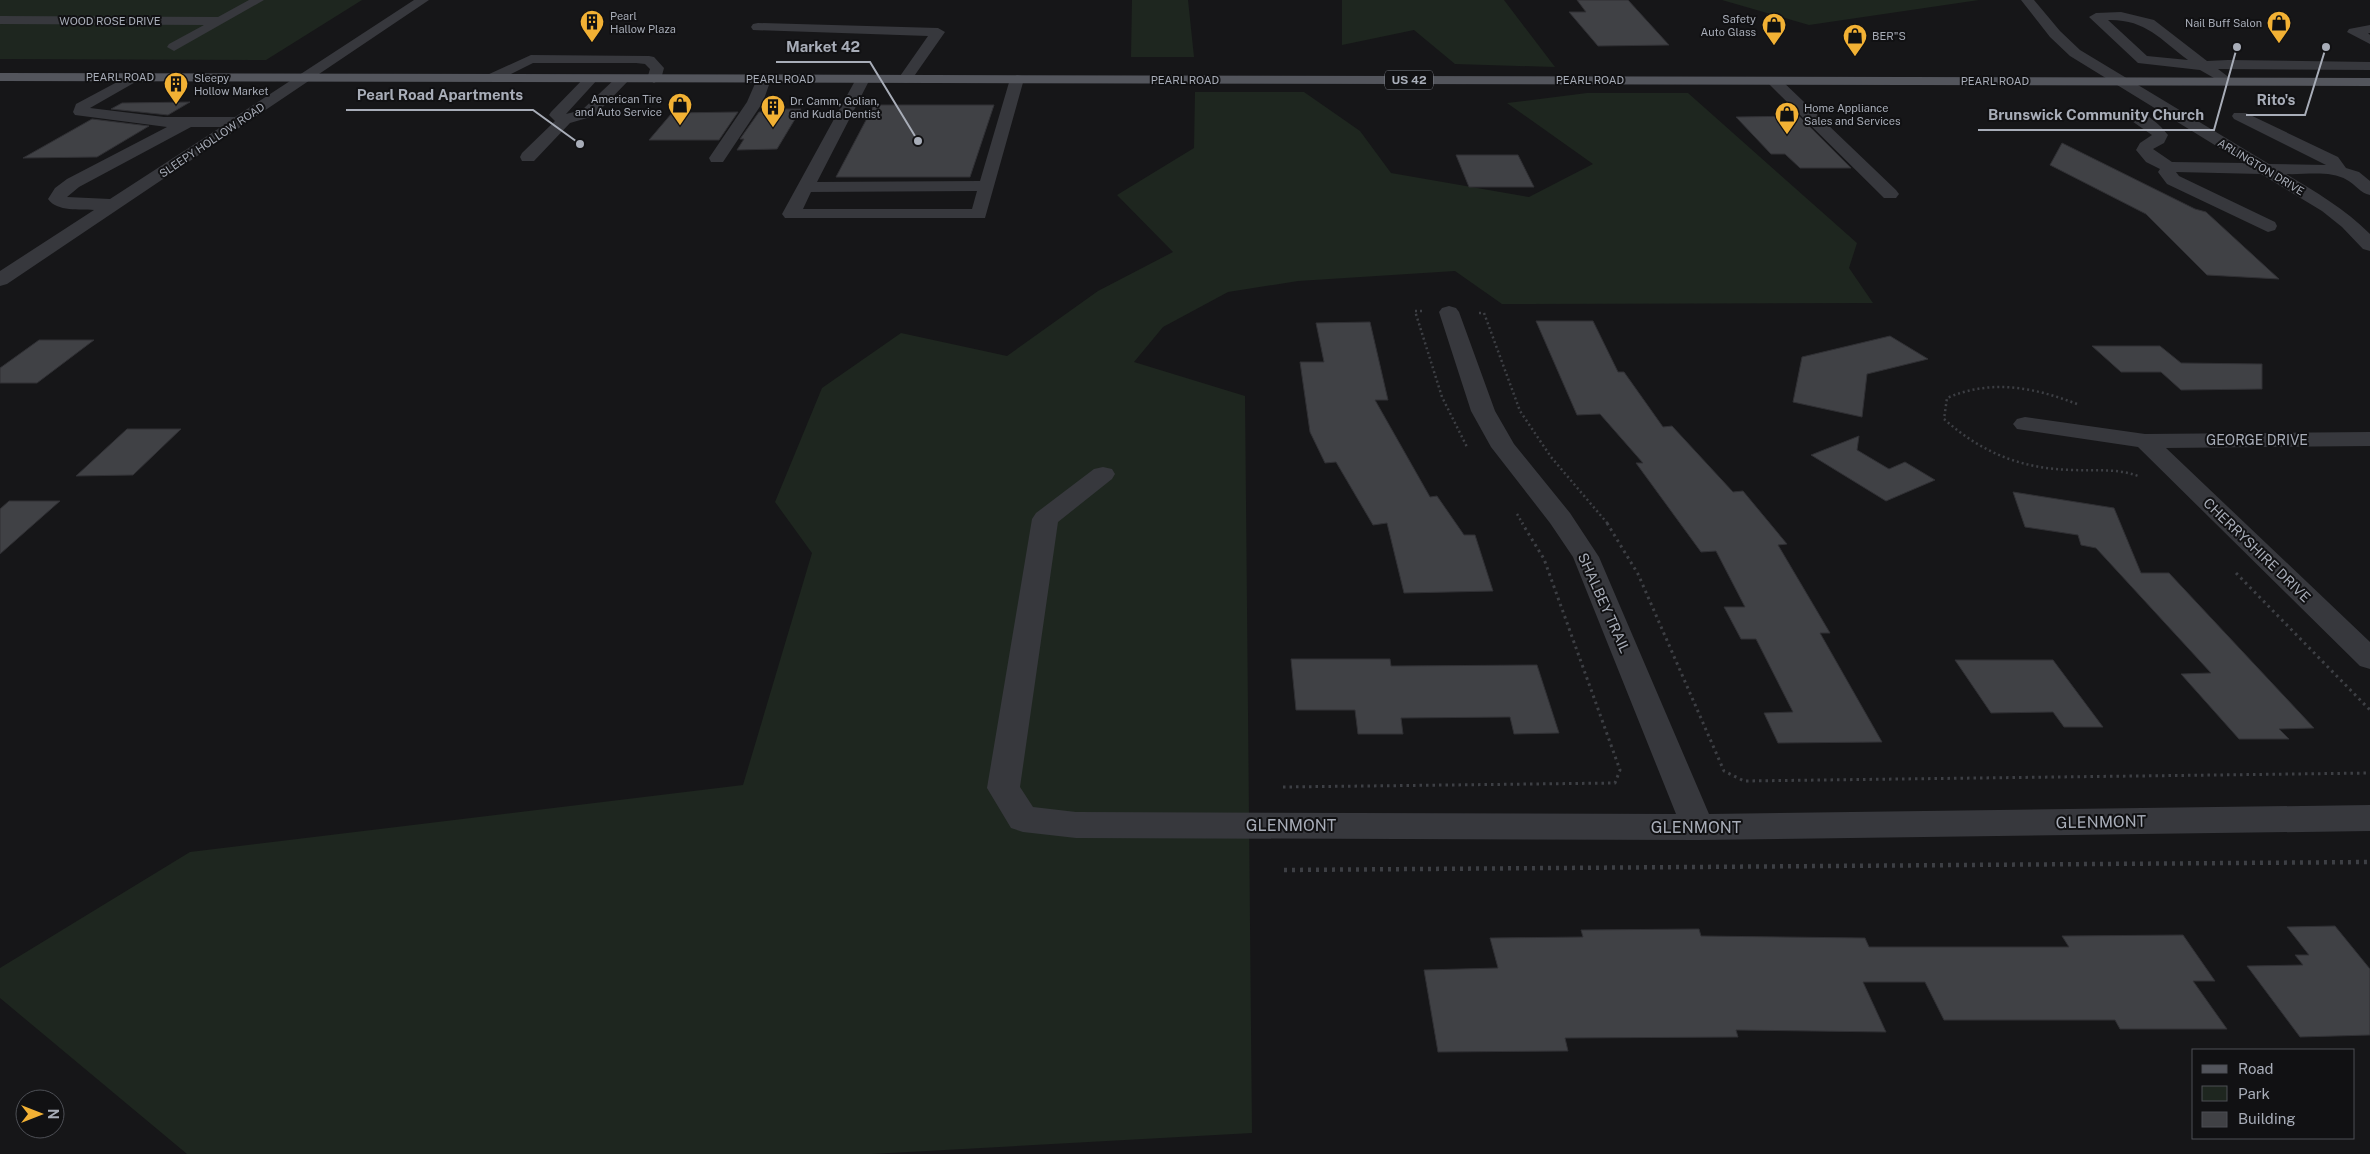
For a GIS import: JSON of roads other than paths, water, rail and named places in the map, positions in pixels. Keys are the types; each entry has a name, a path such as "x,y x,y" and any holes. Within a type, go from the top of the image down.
{"main road":[{"name":"PEARL ROAD","path":"0,77 2370,82"}],"street":[{"path":"174,47 258,0"},
{"name":"SLEEPY HOLLOW ROAD","path":"0,280 423,0"},
{"name":"ARLINGTON DRIVE","path":"2026,0 2064,44 2265,170 2328,207 2349,223 2370,245"},
{"path":"2228,82 2204,66 2149,23 2121,16 2096,17 2142,60 2204,66 2228,64 2370,66"},
{"name":"WOOD ROSE DRIVE","path":"0,20 220,21"},
{"path":"758,27 938,32 905,79"},
{"path":"2370,29 2354,32 2370,40"},
{"path":"492,78 531,58 649,60 658,68 654,79"},
{"path":"134,78 90,101 81,107 81,112 146,120 240,122"},
{"path":"564,120 557,115 591,79"},
{"path":"528,156 564,120 588,113 623,79"},
{"path":"717,158 755,102 764,79"},
{"path":"863,79 791,214 979,214 1017,79"},
{"path":"1774,81 1890,194"},
{"path":"2132,114 2155,129 2160,135 2158,140 2146,146 2144,150 2152,158 2169,167 2336,170 2353,176 2370,190"},
{"path":"2240,116 2332,161 2338,167 2336,170"},
{"path":"114,205 67,203 57,199 61,192 72,183 187,122"},
{"path":"2169,167 2167,172 2173,180 2268,226"},
{"path":"805,187 987,186"},
{"name":"SHALBEY TRAIL","path":"1449,312 1483,410 1503,447 1561,519 1586,557 1698,828"},
{"name":"GEORGE DRIVE","path":"2025,424 2145,441 2370,439"},
{"name":"CHERRYSHIRE DRIVE","path":"2145,441 2370,660"},
{"name":"GLENMONT","path":"1103,474 1045,520 1003,788 1023,819 1076,825 1698,828 2370,818"}],"place":[{"name":"Pearl Hallow Plaza","path":"592,43"},
{"name":"Nail Buff Salon","path":"2279,44"},
{"name":"Safety Auto Glass","path":"1774,46"},
{"name":"Brunswick Community Church","path":"2237,47"},
{"name":"Rito's","path":"2326,47"},
{"name":"BER\"S","path":"1855,57"},
{"name":"Sleepy Hollow Market","path":"176,105"},
{"name":"American Tire and Auto Service","path":"680,126"},
{"name":"Dr. Camm, Golian, and Kudla Dentist","path":"773,128"},
{"name":"Home Appliance Sales and Services","path":"1787,135"},
{"name":"Market 42","path":"918,141"},
{"name":"Pearl Road Apartments","path":"580,144"}]}
